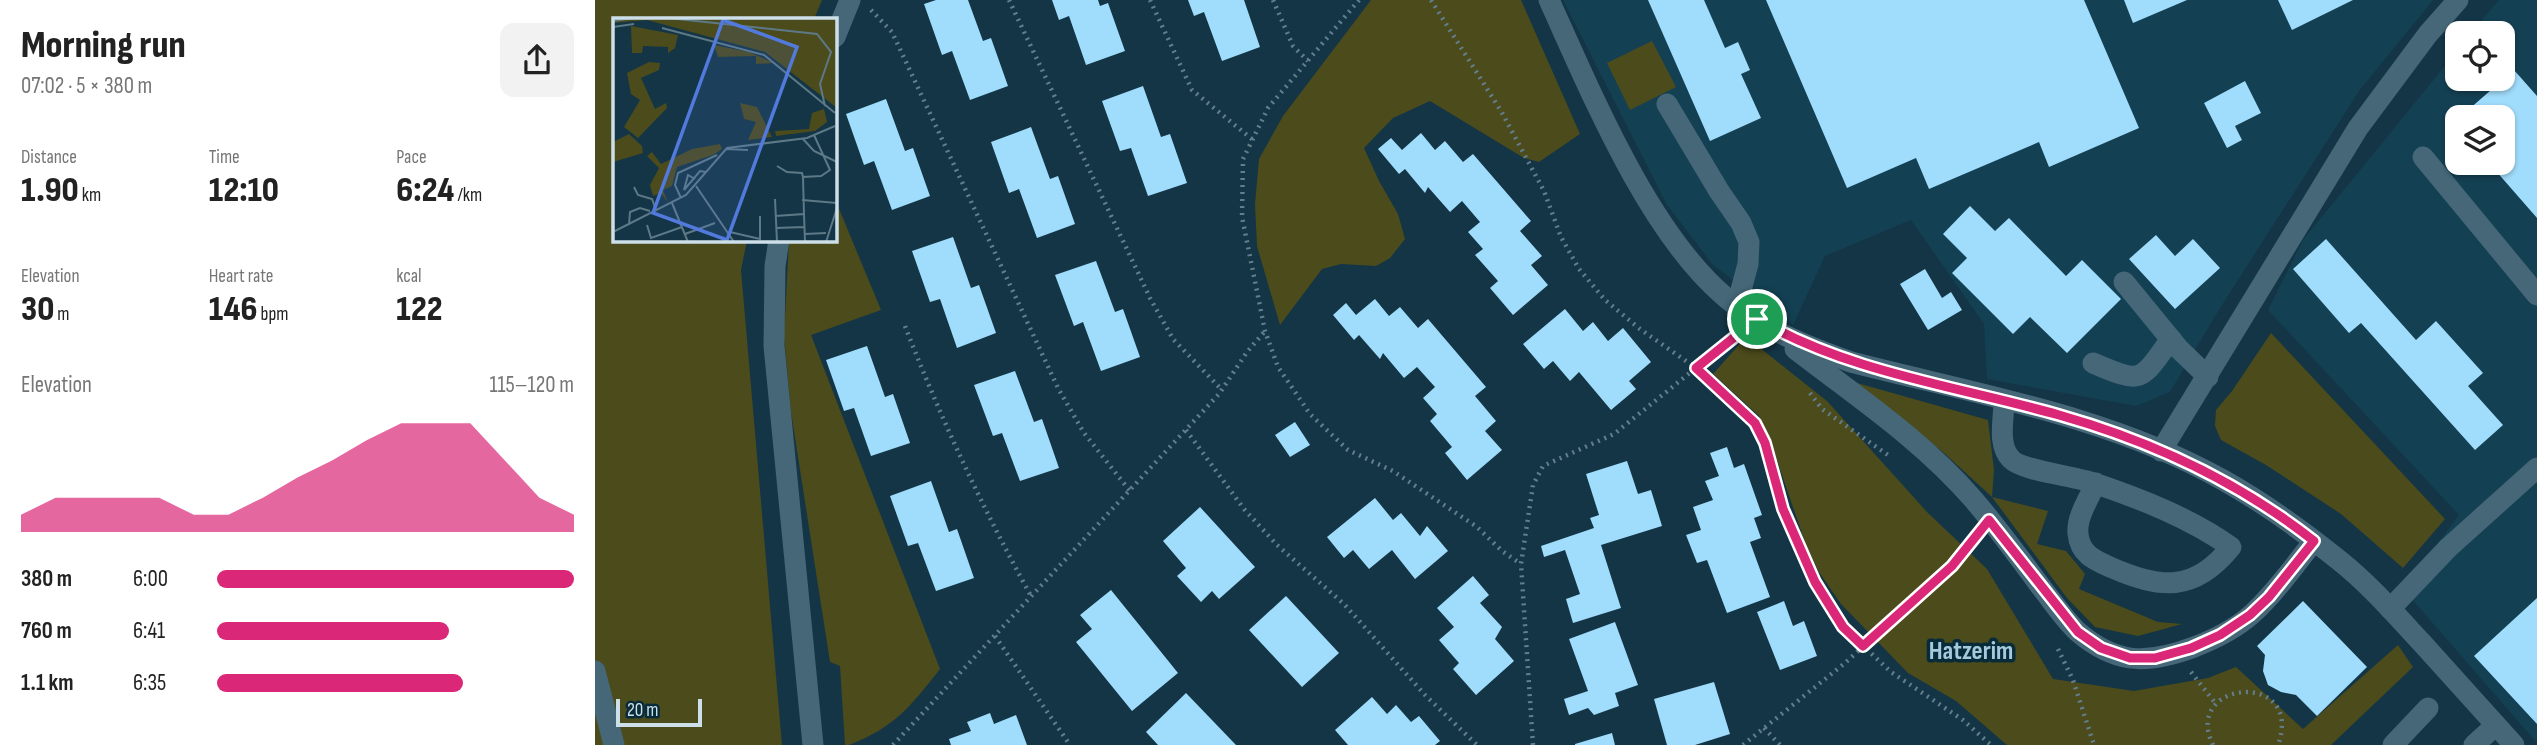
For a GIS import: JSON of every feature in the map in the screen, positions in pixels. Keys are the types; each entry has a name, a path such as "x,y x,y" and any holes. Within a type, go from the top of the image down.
{"street":[{"path":"1549,0 1589,87 1653,208 1697,268 1724,297 1757,319 1912,439 1972,498 2078,632 2101,648 2130,658 2155,658 2191,648 2220,635 2250,615 2269,597 2314,541"},
{"path":"2161,451 2358,128 2420,43 2457,0"},
{"path":"837,34 856,3"},
{"path":"1667,104 1741,223 1749,242 1748,264 1737,305"},
{"path":"2423,157 2537,295"},
{"path":"779,242 775,265 774,346 813,745"},
{"path":"2124,282 2171,339 2208,377"},
{"path":"1757,319 1789,338 1851,362 2061,415 2161,451 2221,479 2266,507 2341,562 2390,609 2514,745"},
{"path":"2093,363 2125,377 2137,377 2147,371 2171,339"},
{"path":"2004,401 2003,443 2012,461 2096,483 2171,513 2231,547 2216,565 2203,573 2182,581 2158,584 2139,580 2090,558 2078,538 2077,526 2096,483"},
{"path":"2390,609 2448,548 2537,468"},
{"path":"595,671 614,745"},
{"path":"2392,745 2428,708"},
{"path":"2474,745 2496,725"}],"path":[{"path":"1009,0 1150,298 1173,339 1222,390"},
{"path":"1150,0 1192,90 1252,140"},
{"path":"1273,0 1293,46 1308,61"},
{"path":"1359,0 1268,108 1243,159 1242,217 1265,331 1278,367 1310,414 1347,450 1393,471 1477,527 1502,551 1521,564"},
{"path":"1431,0 1501,111 1544,191 1561,237 1579,270 1605,300 1640,329 1696,368 1755,423 1765,443 1783,509 1815,582 1843,627 1891,672 1963,720 1991,745"},
{"path":"856,3 872,10 892,32 1058,388 1084,433 1130,491"},
{"path":"1534,745 1521,564 1533,485 1543,466 1614,433 1757,319"},
{"path":"905,326 932,394 991,524 1031,596"},
{"path":"893,745 1222,390 1265,331"},
{"path":"1808,390 1822,409 1899,462"},
{"path":"1186,430 1244,509 1277,545 1344,604 1425,695 1477,745"},
{"path":"1743,745 1863,646 1952,566 1976,536 1984,546"},
{"path":"995,636 1070,745"},
{"path":"2057,648 2073,680 2094,745"},
{"path":"2175,652 2216,704"},
{"path":"2213,745 2208,727 2216,704 2225,696 2248,690 2260,693 2278,709 2282,721 2282,734 2278,745"},
{"path":"1764,728 1780,745"}],"shaded area":[{"path":"595,0 822,0 814,18 613,18 613,242 747,242 741,270 782,745 595,745"},
{"path":"1371,0 1521,0 1580,134 1539,162 1524,158 1430,101 1393,118 1364,148 1398,214 1405,239 1390,258 1376,266 1341,264 1322,269 1280,325 1257,246 1255,204 1259,159 1283,116"},
{"path":"1563,0 2433,0 2359,91 2217,313 2170,392 2136,406 1987,379 1984,324 1911,220 1825,256 1793,325 1713,265 1667,205"},
{"path":"2499,0 2537,0 2537,743 2403,589 2459,515 2268,310 2303,240 2445,66 2445,91 2515,91 2515,21 2481,21"},
{"path":"1652,41 1676,87 1630,110 1607,63"},
{"path":"837,204 881,310 811,335 940,669 901,714 878,731 849,745 845,745 840,666 830,662 791,412 784,337 789,242 837,242"},
{"path":"2271,333 2445,519 2403,568 2341,514 2266,465 2221,440 2215,426 2216,410"},
{"path":"1746,337 1827,401 1927,512 1987,569 2053,679 2134,691 2208,678 2236,667 2303,729 2398,645 2413,667 2331,745 2007,745 1956,701 1908,673 1841,604 1819,572 1806,545 1769,437 1759,416 1713,374"},
{"path":"1857,383 1988,420 1994,470 1992,497 1944,453"},
{"path":"1992,497 2048,511 2037,544 2066,551 2085,574 2079,589 2158,622 2182,624 2138,636 2095,627 2067,598"}],"building":[{"path":"936,0 968,0 983,41 991,38 1008,86 970,100 952,51 942,55 924,4"},
{"path":"1052,0 1098,0 1100,6 1108,3 1125,51 1086,65 1069,16 1059,20"},
{"path":"1188,0 1244,0 1260,47 1222,61 1204,12 1194,16"},
{"path":"1648,0 1704,0 1725,48 1738,42 1750,70 1741,74 1761,118 1710,141"},
{"path":"1766,0 2084,0 2139,128 2049,167 2039,142 1929,189 1916,158 1847,188"},
{"path":"2124,0 2187,0 2133,23"},
{"path":"2278,0 2353,0 2292,30"},
{"path":"2515,71 2537,96 2537,218 2499,175 2515,175 2515,105 2474,105 2490,91 2515,91"},
{"path":"2245,81 2261,113 2235,126 2242,140 2227,148 2204,103"},
{"path":"1143,86 1161,137 1170,134 1187,183 1148,196 1131,148 1120,151 1102,101"},
{"path":"886,99 905,151 913,148 930,196 892,210 874,161 864,165 846,114"},
{"path":"1031,127 1050,179 1058,176 1075,224 1037,238 1019,189 1009,193 991,142"},
{"path":"1421,133 1435,150 1445,141 1463,162 1473,154 1531,221 1520,231 1542,256 1531,265 1548,285 1513,315 1490,288 1498,281 1475,255 1483,249 1468,232 1480,222 1462,201 1450,212 1428,187 1425,193 1405,169 1399,174 1378,149 1391,138 1402,150"},
{"path":"1970,206 1995,231 2009,218 2066,276 2082,260 2121,299 2067,353 2030,317 2013,334 1952,273 1967,258 1943,234"},
{"path":"2156,235 2175,256 2193,239 2220,268 2175,309 2129,259"},
{"path":"953,237 971,288 979,285 996,333 957,348 940,299 930,302 912,251"},
{"path":"2326,239 2416,340 2436,321 2483,373 2468,386 2503,425 2475,450 2361,323 2349,333 2293,269"},
{"path":"1096,261 1115,312 1123,309 1140,357 1101,371 1083,322 1074,326 1055,275"},
{"path":"1925,269 1942,298 1951,292 1962,310 1928,330 1900,284"},
{"path":"1375,299 1389,316 1400,307 1418,328 1428,319 1486,387 1475,396 1496,421 1485,431 1502,450 1467,480 1445,453 1452,447 1430,421 1437,414 1423,398 1435,387 1417,367 1404,378 1383,353 1380,359 1359,335 1354,340 1333,315 1346,303 1356,315"},
{"path":"1565,309 1583,331 1593,322 1608,341 1623,328 1651,362 1629,381 1636,389 1611,410 1579,372 1570,381 1553,361 1544,369 1523,344"},
{"path":"867,346 885,397 893,394 910,443 871,456 854,408 844,411 826,360"},
{"path":"1015,371 1034,422 1042,419 1059,468 1020,481 1002,433 993,436 974,385"},
{"path":"1295,422 1310,445 1290,457 1275,435"},
{"path":"1727,447 1734,468 1744,464 1762,515 1754,518 1761,538 1750,542 1770,597 1727,613 1707,560 1697,563 1686,535 1701,530 1693,507 1713,500 1705,481 1719,476 1710,453"},
{"path":"1627,461 1638,494 1651,490 1662,526 1601,545 1621,608 1573,623 1566,599 1580,594 1565,550 1544,557 1541,546 1594,528 1590,518 1599,515 1586,474"},
{"path":"931,481 949,532 957,529 974,578 936,591 918,543 908,546 890,496"},
{"path":"1375,498 1393,520 1401,513 1420,536 1427,526 1448,551 1415,579 1392,550 1369,569 1353,550 1344,558 1327,537"},
{"path":"1200,507 1255,567 1219,599 1212,591 1201,602 1177,576 1186,568 1163,541"},
{"path":"1473,576 1489,595 1480,603 1502,627 1495,639 1514,661 1476,695 1453,669 1459,663 1439,640 1454,627 1437,608"},
{"path":"1111,590 1178,673 1132,711 1076,642 1092,629 1080,615"},
{"path":"1286,596 1339,653 1302,687 1249,630"},
{"path":"2537,598 2537,724 2474,656"},
{"path":"1784,601 1793,626 1804,621 1817,656 1780,670 1757,612"},
{"path":"2303,601 2367,667 2317,716 2296,695 2281,692 2268,685 2263,671 2265,655 2257,646"},
{"path":"1615,622 1638,685 1615,693 1619,706 1594,715 1588,708 1569,715 1564,699 1588,691 1569,639"},
{"path":"1714,682 1730,734 1695,745 1667,745 1654,699"},
{"path":"1186,693 1236,745 1158,745 1146,732"},
{"path":"1372,697 1387,714 1396,705 1411,722 1419,716 1440,741 1435,745 1348,745 1335,730"},
{"path":"990,713 994,724 1016,715 1027,745 951,745 949,739 971,731 967,722"},
{"path":"1612,733 1615,745 1575,745 1575,744"}],"district":[{"name":"Hatzerim","path":"1971,651"}],"route":[{"path":"1757,319 1789,338 1851,362 2061,415 2178,458 2221,479 2314,541 2269,597 2250,615 2220,635 2191,648 2155,658 2130,658 2101,648 2078,632 1989,520 1952,566 1863,646 1843,627 1815,582 1783,509 1765,443 1755,423 1696,368 1757,319"}]}
